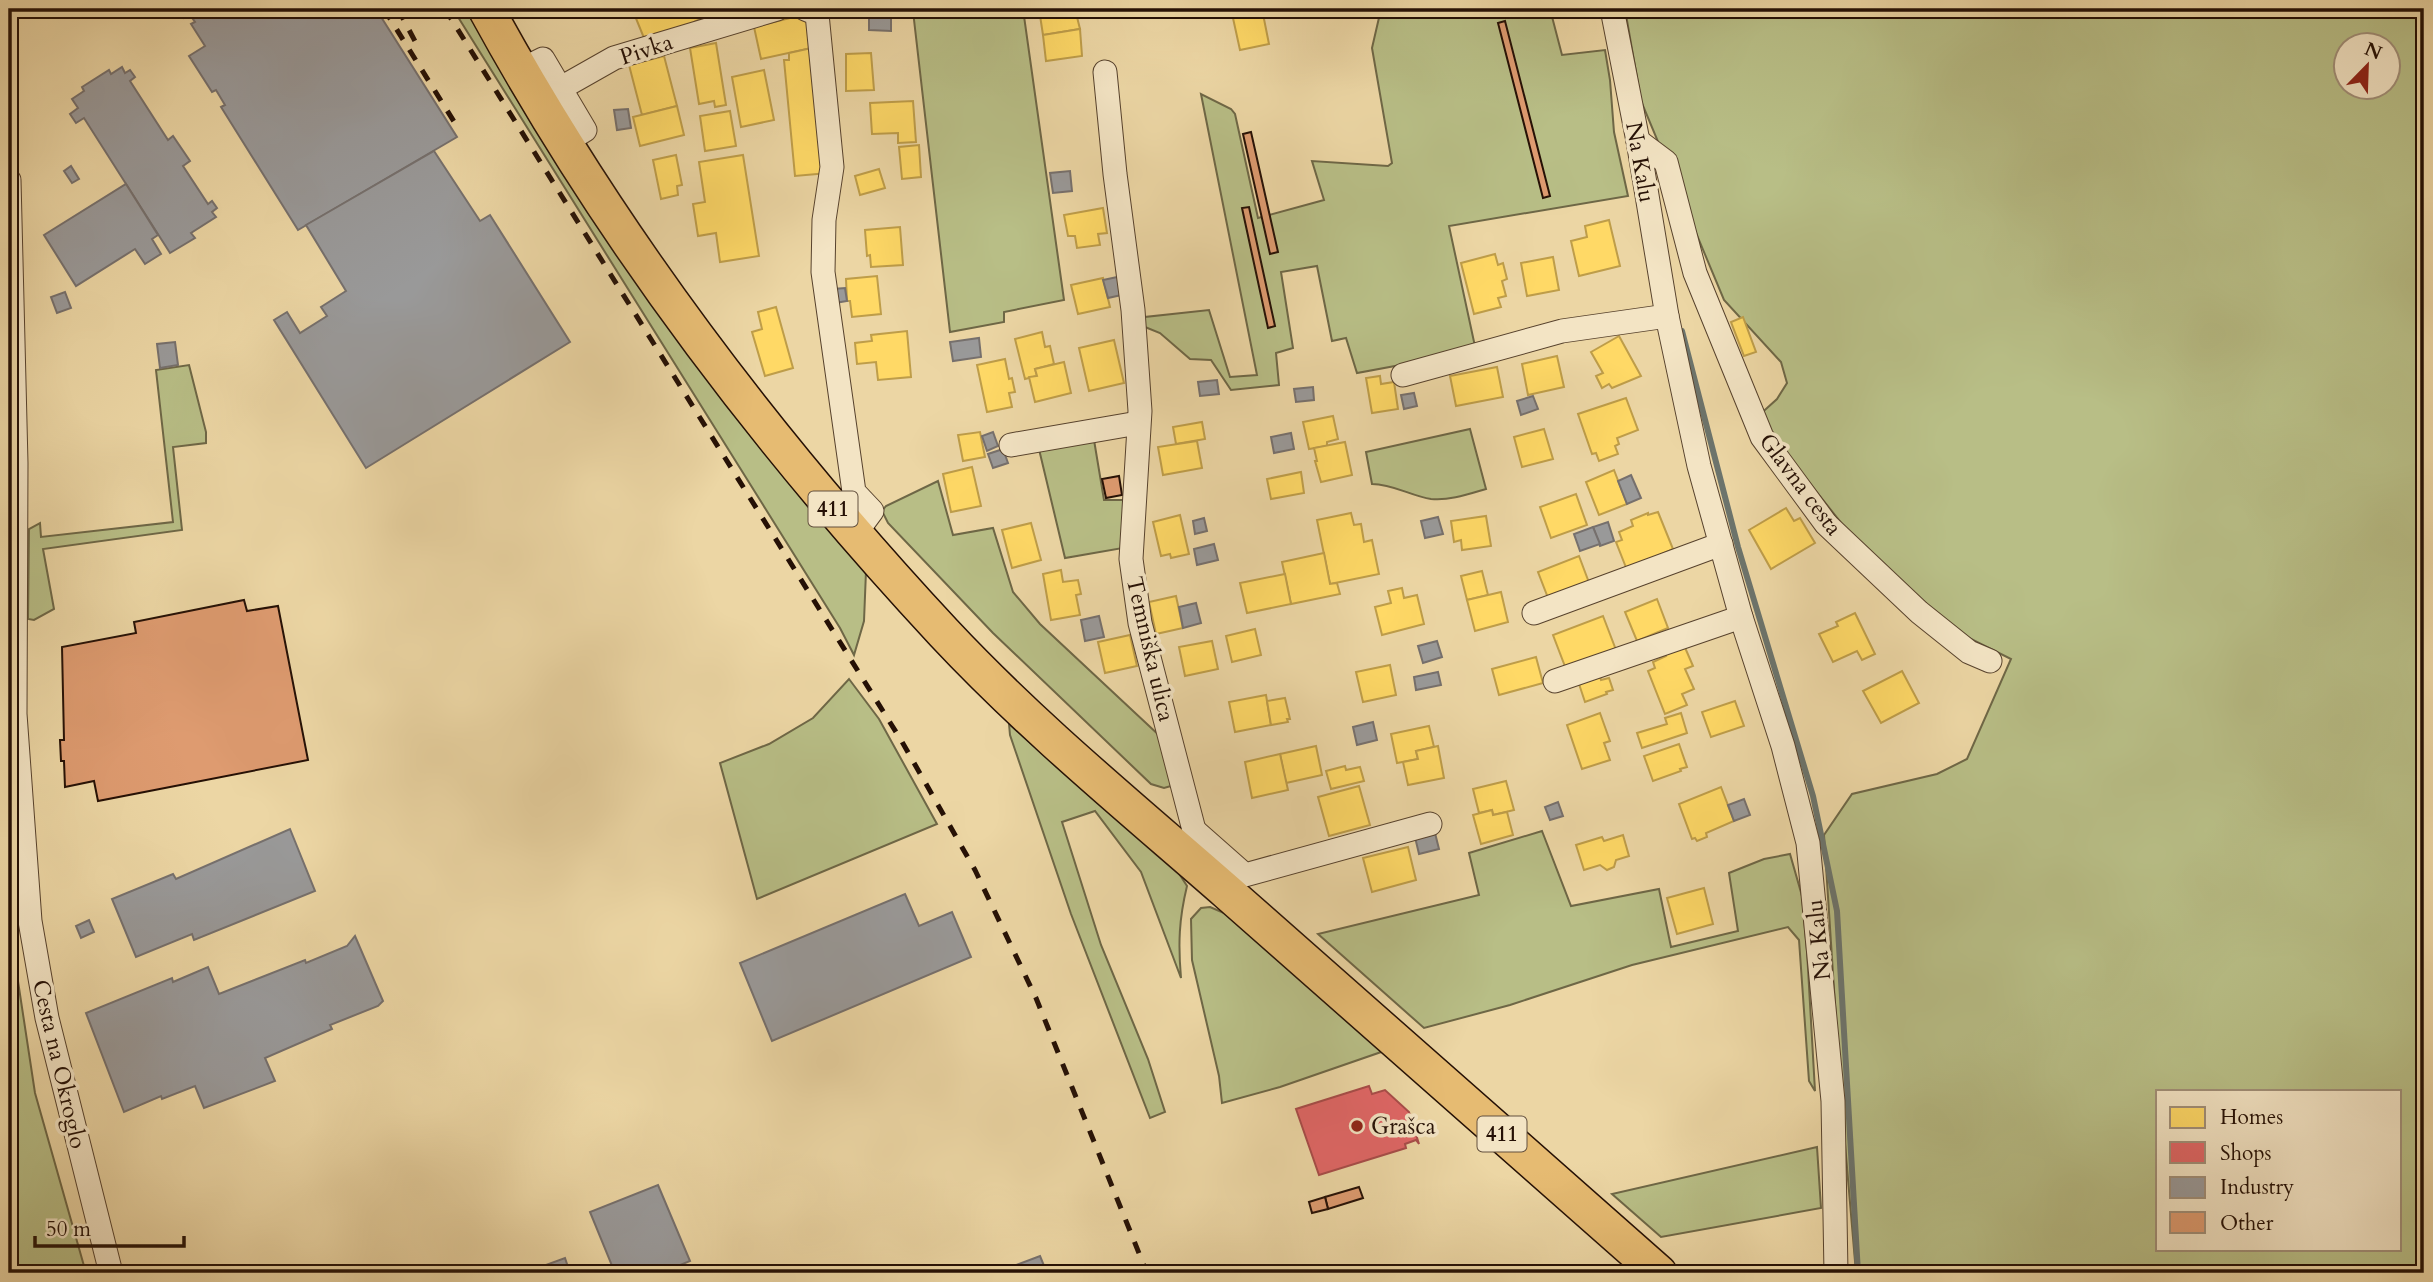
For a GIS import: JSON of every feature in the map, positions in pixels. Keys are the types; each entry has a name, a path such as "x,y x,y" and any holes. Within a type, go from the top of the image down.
{"main road":[{"name":"411","path":"486,9 532,65 574,137 638,258 713,360 821,496 863,523 946,635 1009,698 1192,844 1660,1273"}],"street":[{"name":"Pivka","path":"561,88 614,58 777,9"},
{"path":"804,9 817,13 832,167 824,220 823,272 855,492 863,523"},
{"name":"Na Kalu","path":"1612,9 1638,141 1667,316 1699,466 1741,617 1783,746 1808,843 1833,1101 1836,1273"},
{"path":"532,65 561,88 574,137"},
{"name":"Temniška ulica","path":"1105,72 1133,310 1140,411 1131,559 1140,623 1192,844"},
{"name":"Glavna cesta","path":"1638,141 1666,162 1695,273 1762,437 1826,524 1919,612 1969,652 1990,661"},
{"name":"Cesta na Okroglo","path":"9,180 16,463 15,714 30,920 47,1018 111,1273"},
{"path":"1403,375 1562,331 1667,316"},
{"path":"1011,445 1138,423"},
{"path":"1534,613 1721,544"},
{"path":"1555,681 1741,617"},
{"path":"1192,844 1245,875 1430,824"}],"green space":[{"path":"453,9 471,9 866,571 864,621 854,655 840,628"},
{"path":"1023,9 1064,300 1004,312 1004,322 950,332 913,11"},
{"path":"1381,9 1550,9 1562,55 1605,50 1614,132 1628,196 1449,226 1476,351 1357,373 1346,338 1332,341 1317,266 1281,272 1293,348 1276,353 1279,385 1231,390 1211,360 1190,359 1160,333 1145,327 1145,317 1209,310 1230,377 1257,375 1201,94 1231,109 1235,114 1258,218 1324,200 1312,161 1388,166 1392,163 1372,48"},
{"path":"1625,9 2424,9 2424,1273 1856,1273 1841,1097 1824,835 1852,794 1937,774 1967,759 2011,659 1961,634 1889,583 1757,417 1777,399 1787,383 1781,362 1724,300 1641,101"},
{"path":"189,365 206,432 206,443 173,447 182,530 43,549 54,609 34,620 28,619 29,529 40,523 41,537 173,522 156,370"},
{"path":"1470,429 1486,489 1459,497 1431,499 1372,484 1366,452"},
{"path":"1093,434 1104,500 1126,500 1123,548 1065,558 1038,445"},
{"path":"938,481 953,535 993,528 1013,592 1040,624 1162,738 1171,786 1164,788 1151,784 993,633 888,523 882,511 886,506"},
{"path":"849,679 879,719 937,824 757,899 720,763 769,744 813,718"},
{"path":"1009,724 1178,872 1187,886 1180,932 1181,978 1141,872 1095,811 1062,822 1101,945 1148,1059 1165,1112 1150,1118 1071,914 1010,735"},
{"path":"1542,831 1571,906 1659,889 1671,947 1738,931 1729,873 1764,859 1790,854 1802,896 1815,1091 1809,1081 1799,940 1788,927 1632,965 1510,1005 1424,1028 1318,934 1479,895 1469,853"},
{"path":"1210,907 1231,916 1384,1051 1280,1087 1222,1103 1219,1076 1192,960 1191,919 1201,908"},
{"path":"9,922 35,1093 86,1273 9,1273"},
{"path":"1817,1147 1821,1208 1661,1237 1612,1194"}],"building: Homes":[{"path":"706,9 709,16 696,21 698,23 646,43 633,11"},
{"path":"1039,9 1075,9 1080,29 1043,35"},
{"path":"1231,9 1262,9 1269,44 1240,50"},
{"path":"806,14 816,47 761,59 754,27"},
{"path":"1080,29 1082,56 1046,61 1043,35"},
{"path":"716,43 726,105 715,107 714,101 699,104 690,48"},
{"path":"816,47 828,173 795,176 784,60 789,60 789,53"},
{"path":"871,53 874,90 846,91 846,54"},
{"path":"664,56 677,106 642,115 629,65"},
{"path":"764,70 774,120 741,127 732,77"},
{"path":"913,101 916,142 898,143 898,133 872,134 870,103"},
{"path":"677,106 684,135 640,146 633,117"},
{"path":"730,111 736,146 705,151 700,116"},
{"path":"919,145 921,177 902,179 899,147"},
{"path":"676,155 682,185 677,186 678,195 661,199 653,160"},
{"path":"743,155 759,256 720,262 716,233 698,236 693,204 705,202 699,162"},
{"path":"879,169 885,188 860,195 855,176"},
{"path":"1103,208 1107,233 1098,234 1100,245 1077,248 1075,236 1068,236 1064,215"},
{"path":"1609,220 1620,266 1579,276 1571,241 1587,237 1585,226"},
{"path":"900,227 903,265 871,267 870,255 867,256 865,230"},
{"path":"1495,254 1498,265 1503,263 1507,279 1502,281 1506,296 1498,298 1501,307 1474,314 1461,263"},
{"path":"1553,257 1559,290 1527,296 1521,263"},
{"path":"877,276 881,314 852,317 850,301 847,301 846,279"},
{"path":"1103,278 1110,307 1078,314 1071,285"},
{"path":"776,307 793,368 765,376 752,332 762,329 758,312"},
{"path":"1743,317 1756,352 1744,356 1731,322"},
{"path":"907,331 911,377 878,380 876,362 857,364 855,343 872,341 871,335"},
{"path":"1042,332 1045,347 1050,346 1054,364 1035,369 1037,376 1025,379 1015,339"},
{"path":"1619,336 1641,376 1612,388 1609,384 1602,388 1596,376 1603,373 1591,352"},
{"path":"1114,340 1124,383 1089,391 1079,348"},
{"path":"1557,356 1564,387 1528,395 1522,364"},
{"path":"1005,359 1015,392 1009,393 1012,407 987,412 977,365"},
{"path":"1064,362 1071,393 1035,402 1029,377 1037,376 1035,369"},
{"path":"1497,367 1503,397 1456,406 1450,376"},
{"path":"1380,376 1381,384 1394,382 1398,409 1372,413 1366,378"},
{"path":"1626,398 1638,430 1617,438 1619,444 1615,446 1618,454 1599,461 1596,453 1592,454 1578,414"},
{"path":"1333,416 1338,439 1327,442 1327,446 1309,449 1303,422"},
{"path":"1202,422 1205,439 1176,444 1173,427"},
{"path":"1544,429 1553,459 1522,467 1514,437"},
{"path":"980,432 985,457 963,461 958,435"},
{"path":"1197,441 1202,468 1163,475 1158,447"},
{"path":"1345,442 1352,475 1321,482 1314,448"},
{"path":"972,467 981,506 951,512 943,474"},
{"path":"1614,470 1627,504 1599,515 1586,482"},
{"path":"1301,472 1304,493 1271,499 1267,479"},
{"path":"1576,494 1587,525 1551,538 1540,507"},
{"path":"1786,508 1794,521 1800,518 1815,543 1771,569 1749,530"},
{"path":"1658,512 1673,549 1627,570 1616,542 1622,540 1619,532 1633,526 1631,520"},
{"path":"1351,513 1354,525 1361,524 1364,542 1372,540 1379,574 1330,584 1317,520"},
{"path":"1180,515 1189,554 1171,558 1170,554 1161,556 1153,522"},
{"path":"1486,516 1491,546 1462,550 1461,540 1454,542 1451,521"},
{"path":"1031,523 1041,560 1012,568 1002,530"},
{"path":"1324,553 1330,584 1337,583 1340,594 1291,604 1282,562"},
{"path":"1579,556 1591,588 1550,603 1538,572"},
{"path":"1061,570 1063,582 1078,580 1081,594 1076,595 1080,615 1051,620 1043,574"},
{"path":"1482,571 1488,595 1467,600 1461,576"},
{"path":"1285,574 1291,604 1247,613 1240,583"},
{"path":"1402,588 1404,598 1417,595 1424,624 1382,635 1375,607 1391,603 1388,591"},
{"path":"1501,592 1508,622 1475,631 1467,600"},
{"path":"1176,596 1183,628 1156,634 1149,602"},
{"path":"1657,599 1668,628 1637,641 1625,612"},
{"path":"1855,613 1875,654 1862,660 1857,651 1833,662 1819,634 1838,626 1836,622"},
{"path":"1603,616 1616,650 1566,669 1553,635"},
{"path":"1255,629 1261,655 1232,662 1226,636"},
{"path":"1130,635 1137,666 1105,673 1098,642"},
{"path":"1212,641 1218,669 1185,676 1179,647"},
{"path":"1683,643 1693,666 1685,669 1694,689 1682,694 1687,705 1665,714 1648,671 1655,668 1653,662 1666,656 1664,651"},
{"path":"1536,657 1543,683 1499,695 1492,669"},
{"path":"1390,665 1396,695 1363,702 1356,672"},
{"path":"1902,671 1919,703 1881,723 1863,691"},
{"path":"1600,677 1601,680 1609,678 1613,690 1585,702 1579,684"},
{"path":"1266,695 1271,725 1235,732 1229,702"},
{"path":"1285,698 1290,719 1287,719 1288,722 1271,725 1267,701"},
{"path":"1735,701 1744,726 1711,737 1702,712"},
{"path":"1600,713 1610,741 1604,743 1610,760 1582,769 1567,725"},
{"path":"1681,713 1687,733 1642,748 1637,733 1667,724 1665,718"},
{"path":"1429,726 1434,747 1416,751 1418,759 1397,763 1391,734"},
{"path":"1679,744 1687,767 1653,781 1644,756"},
{"path":"1316,746 1322,775 1286,783 1280,754"},
{"path":"1438,746 1444,778 1408,785 1403,762 1418,759 1416,751"},
{"path":"1280,754 1288,790 1252,798 1245,762"},
{"path":"1345,766 1346,770 1360,767 1364,781 1331,789 1326,771"},
{"path":"1506,781 1514,810 1493,815 1492,810 1479,813 1473,789"},
{"path":"1359,786 1370,825 1329,836 1318,797"},
{"path":"1721,787 1734,821 1706,833 1707,837 1697,841 1692,839 1679,804"},
{"path":"1492,810 1493,815 1507,812 1513,835 1481,844 1473,815"},
{"path":"1623,835 1629,856 1616,860 1614,867 1607,870 1600,865 1584,870 1576,845 1602,837 1604,841"},
{"path":"1408,847 1416,880 1372,892 1363,858"},
{"path":"1704,888 1713,924 1677,934 1667,898"}],"building: Shops":[{"name":"Grašca","path":"1369,1086 1372,1094 1385,1090 1409,1112 1419,1144 1416,1140 1405,1144 1406,1148 1319,1175 1296,1109"}],"building: Industry":[{"path":"178,9 376,9 457,137 298,230 221,107 225,105 216,90 212,92 189,56 205,46 191,24 195,22 190,15 184,18"},
{"path":"869,14 891,14 891,31 869,30"},
{"path":"122,67 125,73 130,70 135,77 130,81 168,140 173,136 190,161 183,166 208,204 212,201 217,208 212,212 216,217 191,233 195,238 170,253 84,118 76,123 70,114 78,108 72,99 84,91 82,87 109,70 111,74"},
{"path":"628,109 631,128 617,130 614,110"},
{"path":"434,151 480,221 490,215 570,342 366,468 274,320 287,312 300,333 327,316 321,307 346,291 306,225"},
{"path":"71,166 79,179 72,183 64,171"},
{"path":"1070,171 1072,191 1053,193 1050,173"},
{"path":"126,184 158,235 152,239 161,254 145,264 135,249 76,286 44,235"},
{"path":"1122,276 1126,294 1108,298 1103,280"},
{"path":"845,288 847,301 835,303 833,289"},
{"path":"65,292 71,308 57,313 51,297"},
{"path":"979,338 981,357 953,361 950,342"},
{"path":"175,342 178,365 160,368 157,344"},
{"path":"1217,380 1219,394 1200,396 1198,382"},
{"path":"1313,387 1314,400 1296,402 1294,389"},
{"path":"1414,393 1417,406 1404,409 1401,395"},
{"path":"1533,396 1538,409 1521,415 1517,401"},
{"path":"993,432 998,446 987,451 982,436"},
{"path":"1291,433 1294,449 1274,453 1271,437"},
{"path":"1003,449 1008,463 993,468 988,454"},
{"path":"1631,475 1641,498 1627,504 1618,481"},
{"path":"1438,517 1443,534 1425,538 1421,521"},
{"path":"1204,518 1207,531 1195,534 1193,521"},
{"path":"1608,522 1614,541 1600,546 1593,527"},
{"path":"1593,527 1600,544 1580,551 1574,534"},
{"path":"1214,544 1218,560 1197,565 1194,549"},
{"path":"1196,603 1201,623 1183,628 1179,607"},
{"path":"1099,616 1104,637 1085,641 1081,620"},
{"path":"1437,641 1442,657 1423,663 1418,646"},
{"path":"1438,672 1441,685 1416,690 1414,677"},
{"path":"1373,722 1377,740 1357,745 1353,727"},
{"path":"1744,799 1750,815 1734,821 1728,805"},
{"path":"1558,802 1563,816 1550,820 1545,807"},
{"path":"290,829 315,891 194,940 192,934 136,957 112,899 173,874 176,879"},
{"path":"1435,833 1439,849 1419,854 1415,837"},
{"path":"905,894 919,926 952,912 971,957 772,1041 740,963"},
{"path":"89,920 94,932 81,938 76,926"},
{"path":"355,936 383,1001 378,1006 330,1025 332,1029 265,1058 275,1081 204,1108 195,1086 162,1099 161,1096 124,1112 86,1013 172,978 173,982 208,967 219,994 347,946"},
{"path":"658,1185 690,1261 661,1273 615,1273 590,1212"},
{"path":"1040,1256 1047,1273 995,1273"},
{"path":"565,1258 570,1273 524,1273"}],"building: Other":[{"path":"1505,21 1550,196 1543,198 1498,23"},
{"path":"1251,132 1278,252 1270,254 1243,134"},
{"path":"1249,207 1275,326 1268,328 1242,208"},
{"path":"1119,476 1122,495 1106,498 1102,479"},
{"path":"244,600 247,611 278,606 308,760 98,801 94,781 65,787 60,740 64,740 62,647 136,633 134,622"},
{"path":"1359,1187 1363,1198 1328,1209 1325,1197"},
{"path":"1325,1197 1328,1209 1312,1213 1309,1202"}],"waterway":[{"path":"1682,331 1738,547 1813,796 1837,911 1858,1273"}],"railway":[{"path":"384,9 458,128"},
{"path":"398,9 416,43"},
{"path":"445,9 901,740 975,870 1036,998 1147,1273"}],"place":[{"name":"Grašca","path":"1357,1126"}]}
